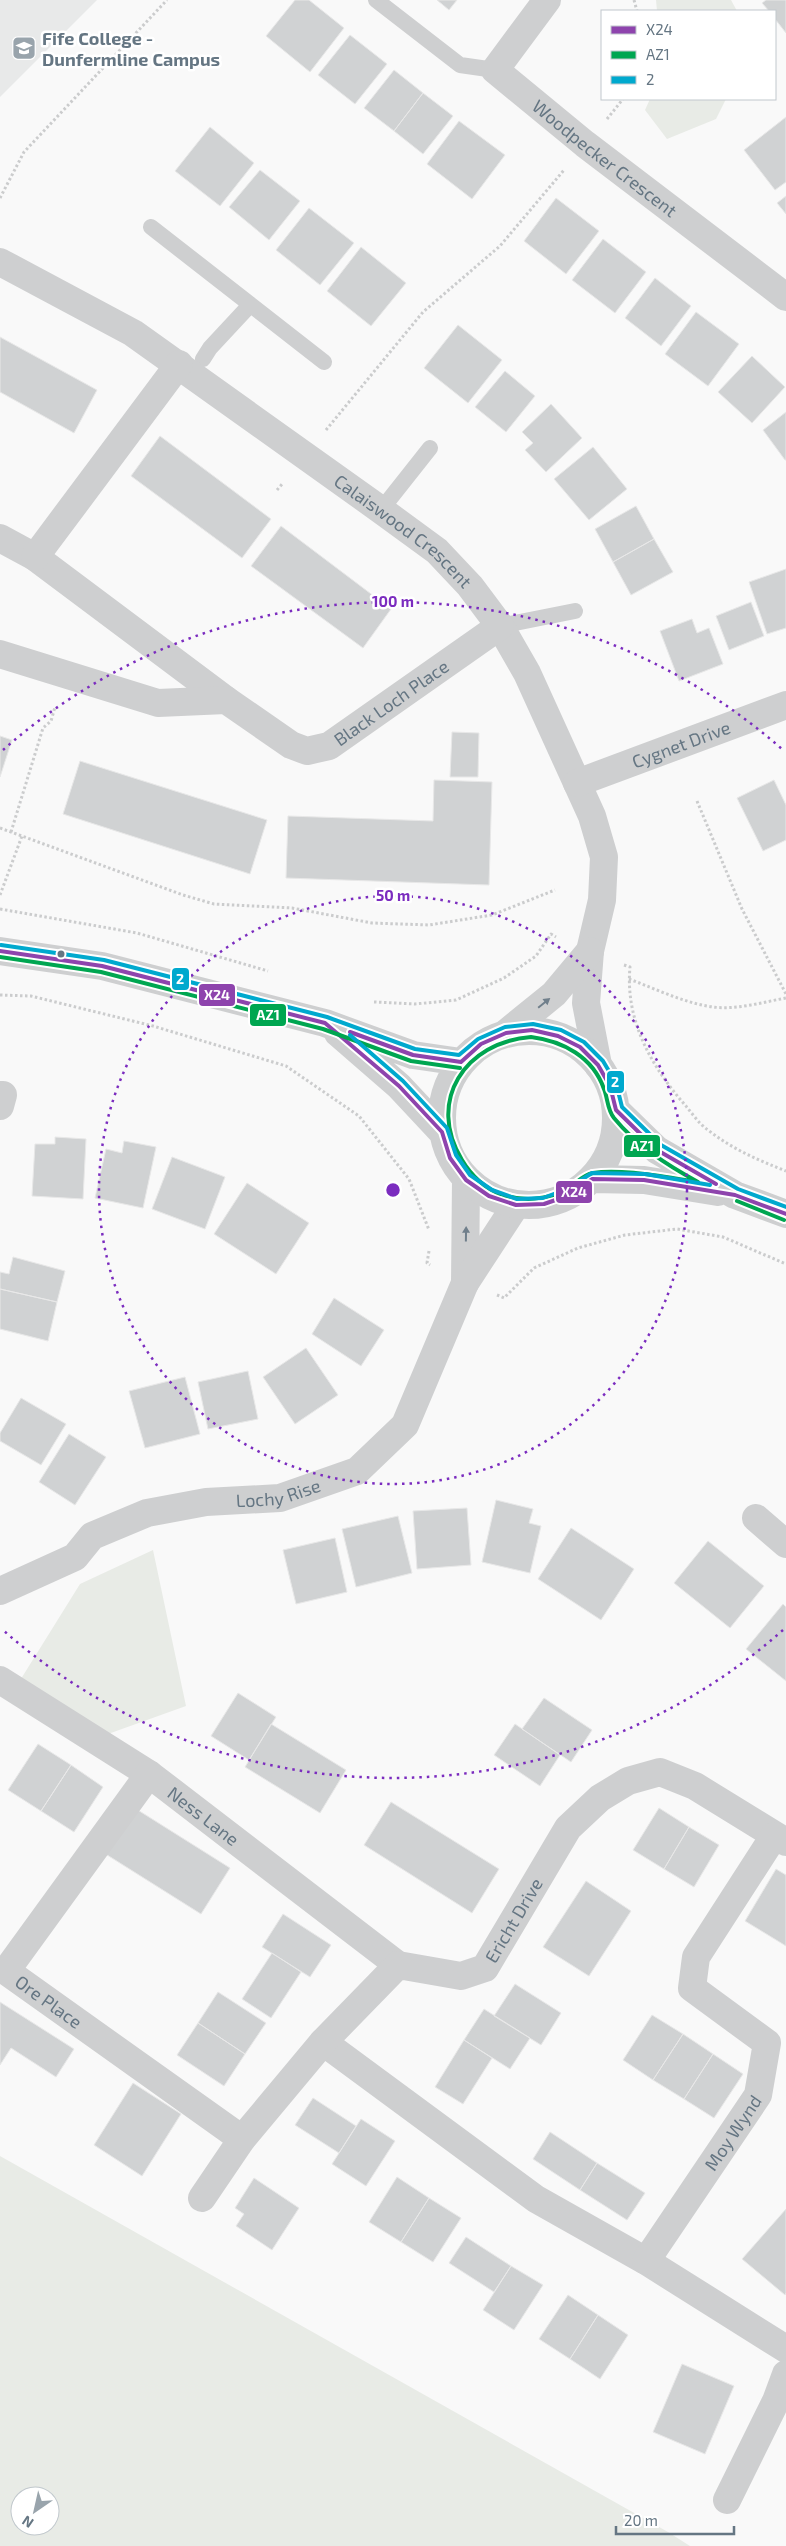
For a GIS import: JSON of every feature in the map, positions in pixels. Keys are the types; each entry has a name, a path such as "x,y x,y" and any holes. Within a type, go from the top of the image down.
{"street":[{"path":"494,70 547,0"},
{"name":"Woodpecker Crescent","path":"494,70 585,144 786,297"},
{"name":"Calaiswood Crescent","path":"0,262 133,333 191,361 306,456 437,551 470,586 500,626 527,672 592,816 604,857 602,900 590,952 586,1003 598,1064"},
{"path":"35,557 191,361"},
{"name":"Black Loch Place","path":"0,538 35,557 226,700 291,745 307,751 329,746 500,626"},
{"path":"0,654 158,703 226,700"},
{"name":"Cygnet Drive","path":"577,783 786,704"},
{"path":"0,951 102,966 325,1023 414,1055 461,1062"},
{"path":"506,1033 532,1030 558,1036 580,1047 598,1064 610,1086 616,1110 615,1134 606,1158 592,1178 570,1195 544,1204 516,1205 490,1196 466,1180 450,1158 442,1132 444,1099 448,1083 461,1062 481,1044 506,1033 554,994 590,952"},
{"path":"325,1023 399,1086 442,1132"},
{"path":"0,1094 3,1095 0,1106"},
{"path":"616,1110 656,1150 734,1195 786,1214"},
{"path":"592,1178 644,1180 734,1195"},
{"name":"Lochy Rise","path":"465,1283 466,1180"},
{"name":"Lochy Rise","path":"0,1591 74,1557 92,1536 147,1513 206,1502 280,1498 357,1471 405,1425 465,1283 516,1205"},
{"path":"756,1518 786,1544"},
{"name":"Ness Lane","path":"0,1680 149,1774 398,1965"},
{"name":"Ericht Drive","path":"398,1965 461,1976 485,1968 568,1828 600,1798 628,1781 660,1772 695,1786 780,1839"},
{"name":"Ore Place","path":"149,1774 6,1970 242,2139"},
{"name":"Moy Wynd","path":"646,2261 758,2095 767,2043 692,1988 696,1957 780,1839"},
{"path":"202,2198 242,2139 323,2042 398,1965"},
{"path":"323,2042 536,2199 646,2261 786,2349"},
{"path":"727,2500 781,2404 786,2374"}],"lane":[{"path":"376,0 460,65 494,70"},
{"path":"152,228 324,362"},
{"path":"191,361 210,348 250,305"},
{"path":"381,510 430,448"},
{"path":"500,626 575,611"}],"path":[{"path":"0,198 24,152 167,0"},
{"path":"277,490 423,312 500,246 622,100"},
{"path":"11,832 43,728 50,721 65,675"},
{"path":"697,802 742,909 786,994"},
{"path":"0,828 183,896 214,904 292,908 372,923 429,925 492,915 556,890"},
{"path":"0,895 22,836"},
{"path":"0,909 137,933 273,972"},
{"path":"371,1002 416,1004 456,1000 504,978 536,956 551,934 590,952 630,967 628,994 640,1039 669,1086 707,1130 750,1157 786,1171"},
{"path":"628,979 714,1007 735,1007 786,998"},
{"path":"0,996 31,996 153,1026 286,1066 359,1116 409,1179 431,1235"},
{"path":"430,1244 426,1262 465,1283 504,1298 534,1268 578,1248 625,1235 676,1229 723,1237 786,1264"}],"shaded area":[{"name":"Fife College - Dunfermline Campus","path":"0,0 97,0 0,97"},
{"path":"656,0 731,0 736,10 657,10"},
{"path":"650,100 726,100 716,119 667,139 645,110"},
{"path":"153,1550 186,1706 108,1734 19,1682 80,1584"},
{"path":"0,2156 668,2532 690,2546 0,2546"}],"building":[{"path":"295,0 309,0 344,28 310,72 266,36"},
{"path":"437,0 457,0 449,10"},
{"path":"766,0 786,0 786,33 776,20 776,10 768,10 762,3"},
{"path":"350,35 387,64 355,104 318,75"},
{"path":"394,70 423,93 394,131 364,108"},
{"path":"423,93 453,116 423,154 394,131"},
{"path":"786,117 786,182 775,190 744,150"},
{"path":"459,121 505,155 472,199 427,164"},
{"path":"210,127 254,163 220,206 175,171"},
{"path":"260,170 300,201 269,240 229,207"},
{"path":"786,196 786,214 777,203"},
{"path":"556,198 599,231 566,274 524,241"},
{"path":"309,208 354,243 320,285 276,250"},
{"path":"603,239 646,272 615,313 572,280"},
{"path":"361,247 406,283 371,326 327,291"},
{"path":"655,278 691,306 661,346 625,318"},
{"path":"696,312 739,344 708,386 665,354"},
{"path":"458,325 502,360 468,403 424,368"},
{"path":"0,337 97,390 74,433 0,392"},
{"path":"752,356 785,387 752,423 718,392"},
{"path":"505,371 535,396 506,432 475,407"},
{"path":"551,404 582,438 546,472 525,450 533,443 522,432"},
{"path":"786,412 786,460 785,460 763,430"},
{"path":"160,436 271,519 242,558 131,476"},
{"path":"593,447 627,489 589,520 554,479"},
{"path":"636,506 654,539 613,562 595,529"},
{"path":"281,526 391,609 363,648 251,566"},
{"path":"654,539 673,572 631,595 613,562"},
{"path":"786,569 786,628 767,634 749,582"},
{"path":"751,602 764,636 729,650 716,616"},
{"path":"692,619 697,633 709,628 723,664 679,681 660,631"},
{"path":"452,732 479,733 478,777 450,777"},
{"path":"0,736 12,740 0,777"},
{"path":"80,761 267,820 250,874 63,814"},
{"path":"434,780 492,782 489,885 286,878 288,816 433,821"},
{"path":"774,780 786,805 786,840 763,851 737,798"},
{"path":"55,1137 86,1139 83,1199 32,1196 35,1144 55,1144"},
{"path":"124,1141 156,1147 143,1208 95,1198 106,1149 122,1153"},
{"path":"172,1157 225,1177 205,1229 152,1209"},
{"path":"247,1183 309,1223 276,1274 214,1234"},
{"path":"13,1257 65,1271 57,1302 0,1289 0,1272 9,1274"},
{"path":"0,1289 57,1302 48,1341 0,1329"},
{"path":"334,1298 384,1330 361,1366 312,1334"},
{"path":"306,1348 338,1395 295,1424 263,1377"},
{"path":"248,1371 258,1419 208,1429 198,1382"},
{"path":"185,1377 200,1434 145,1448 129,1391"},
{"path":"21,1398 66,1424 41,1465 0,1441 0,1433"},
{"path":"69,1434 106,1457 75,1505 39,1482"},
{"path":"496,1500 533,1509 529,1523 541,1526 530,1573 482,1562"},
{"path":"467,1508 471,1565 417,1569 413,1511"},
{"path":"398,1516 412,1573 356,1587 342,1529"},
{"path":"571,1528 634,1569 601,1620 538,1579"},
{"path":"335,1538 347,1592 296,1604 283,1550"},
{"path":"708,1541 764,1586 730,1628 674,1583"},
{"path":"783,1604 786,1607 786,1681 746,1649"},
{"path":"238,1693 276,1717 249,1760 211,1736"},
{"path":"544,1698 592,1730 571,1762 522,1729"},
{"path":"271,1724 346,1770 320,1813 245,1767"},
{"path":"515,1724 560,1755 540,1786 494,1755"},
{"path":"38,1744 71,1765 41,1811 8,1790"},
{"path":"71,1765 103,1787 74,1832 41,1811"},
{"path":"391,1802 499,1869 472,1913 364,1845"},
{"path":"133,1807 230,1868 201,1914 104,1853"},
{"path":"659,1808 689,1827 664,1869 633,1850"},
{"path":"689,1827 719,1845 694,1887 664,1869"},
{"path":"776,1869 786,1875 786,1946 745,1921"},
{"path":"586,1881 631,1911 589,1976 543,1947"},
{"path":"283,1914 331,1945 310,1977 262,1947"},
{"path":"272,1953 301,1972 271,2018 242,1999"},
{"path":"515,1984 561,2013 541,2045 494,2016"},
{"path":"218,1992 266,2023 245,2054 198,2023"},
{"path":"0,2002 74,2049 56,2077 11,2048 0,2065"},
{"path":"484,2009 530,2038 510,2069 464,2040"},
{"path":"652,2015 683,2034 653,2080 623,2060"},
{"path":"198,2023 245,2054 224,2086 177,2055"},
{"path":"683,2034 713,2054 684,2099 653,2080"},
{"path":"464,2040 492,2058 463,2104 435,2087"},
{"path":"713,2054 743,2074 714,2118 684,2099"},
{"path":"133,2083 181,2114 142,2176 94,2145"},
{"path":"313,2098 356,2126 339,2153 295,2125"},
{"path":"361,2119 395,2141 366,2186 332,2164"},
{"path":"550,2132 597,2163 580,2190 533,2159"},
{"path":"597,2163 645,2193 627,2220 580,2190"},
{"path":"397,2177 429,2198 401,2242 369,2222"},
{"path":"254,2178 299,2208 272,2250 236,2226 244,2214 235,2208"},
{"path":"429,2198 461,2218 433,2262 401,2242"},
{"path":"786,2209 786,2293 785,2295 742,2259"},
{"path":"466,2237 511,2266 494,2292 449,2263"},
{"path":"511,2266 543,2285 514,2330 483,2310"},
{"path":"568,2295 598,2315 570,2359 539,2339"},
{"path":"598,2315 628,2335 600,2379 570,2359"},
{"path":"682,2364 734,2386 705,2454 653,2432"}],"transit line":[{"name":"2","path":"1,945 104,960 327,1017 415,1049 459,1055 478,1039 505,1027 533,1024 561,1030 584,1042 603,1061 616,1083 622,1107 661,1145 738,1189 786,1207"},
{"name":"X24","path":"0,951 102,966 325,1023 399,1086 442,1132 450,1158 466,1180 489,1196 516,1205 544,1204 570,1195 592,1179 644,1180 735,1195 786,1214"},
{"name":"AZ1","path":"0,957 101,972 323,1029 411,1061 460,1068"},
{"name":"X24","path":"350,1032 413,1055 461,1062 481,1044 506,1033 532,1030 558,1036 580,1047 598,1065 610,1086 616,1110 657,1150 716,1184"},
{"name":"2","path":"350,1035 403,1081 447,1128 456,1155 470,1175 492,1190 517,1199 543,1198 567,1189 592,1173 645,1174 710,1185"},
{"name":"AZ1","path":"531,1037 554,1042 575,1052 585,1060 599,1078 610,1111 623,1128 653,1154 698,1182 645,1174 593,1173 560,1193 543,1198 526,1199 509,1197 495,1192 479,1181 462,1160 452,1138 448,1117 451,1096 458,1078 471,1063 487,1050 508,1041 531,1037"},
{"name":"AZ1","path":"737,1201 784,1220"}],"place":[{"name":"Fife College - Dunfermline Campus","path":"24,48"}]}
